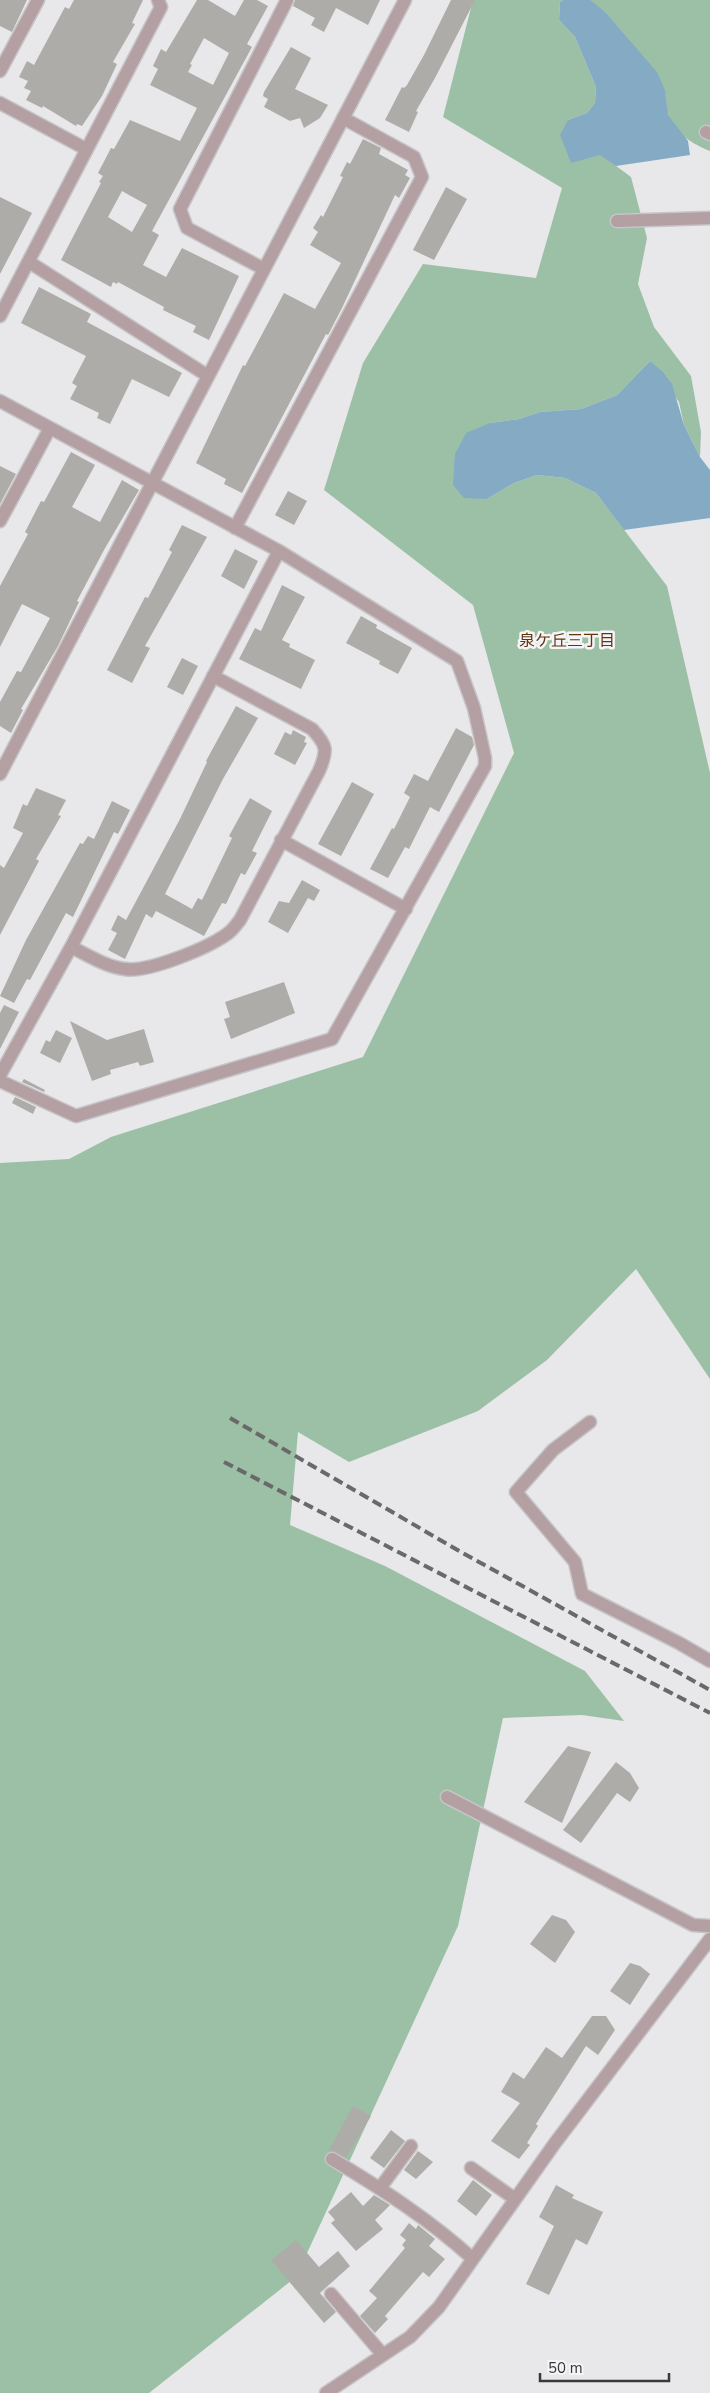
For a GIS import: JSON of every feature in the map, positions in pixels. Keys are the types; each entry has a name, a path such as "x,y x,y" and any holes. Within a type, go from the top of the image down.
{"street":[{"path":"0,71 38,0"},
{"path":"0,316 161,7 158,0"},
{"path":"264,269 186,228 180,209 287,0"},
{"path":"0,774 3,759 152,483 405,0"},
{"path":"0,103 86,149"},
{"path":"235,528 422,176 414,157 343,118"},
{"path":"617,221 710,218"},
{"path":"29,262 208,376"},
{"path":"0,401 278,551 457,661 474,708 485,766 332,1039 76,1116 0,1081"},
{"path":"0,521 50,428"},
{"path":"0,1075 71,946 278,551"},
{"path":"71,946 113,967 132,970 175,959 211,944 228,934 240,920 326,755 323,741 312,729 213,676"},
{"path":"281,840 406,909"},
{"path":"590,1422 553,1450 516,1492 575,1562 582,1594 679,1642 710,1661"},
{"path":"447,1798 693,1925 710,1926"},
{"path":"326,2393 410,2336 439,2306 578,2112 710,1939"},
{"path":"380,2188 411,2146"},
{"path":"332,2159 380,2188 452,2240 473,2259"},
{"path":"471,2168 515,2199"},
{"path":"330,2294 383,2355"}],"green space":[{"path":"473,0 563,0 560,2 559,20 575,37 596,87 595,103 587,113 568,120 600,154 631,177 647,238 638,284 654,327 691,376 701,432 700,457 684,425 679,402 650,361 617,395 581,409 540,412 519,419 490,423 487,499 514,483 537,475 565,478 596,493 667,586 710,773 710,1379 636,1269 547,1360 478,1411 349,1462 298,1432 290,1525 385,1566 585,1671 624,1721 582,1715 503,1718 458,1926 296,2277 149,2393 0,2393 0,1163 69,1159 111,1137 363,1057 514,753 473,605 324,490 363,363 423,264 536,278 562,188 443,117"},
{"path":"591,0 710,0 710,151 691,142 675,128 668,115 665,92 656,77 620,30"}],"water":[{"path":"563,0 591,0 606,13 657,72 665,90 668,115 688,141 690,155 616,166 600,155 571,163 560,135 568,120 587,113 595,103 596,87 575,37 559,20 560,2"},
{"path":"650,361 663,372 672,384 684,425 700,457 710,470 710,518 624,530 596,493 565,478 537,475 514,483 487,499 464,498 453,485 455,454 466,433 490,423 519,419 540,412 581,409 617,395"}],"building":[{"path":"0,0 27,0 12,32 0,26"},
{"path":"74,0 143,0 132,23 135,24 113,62 117,64 102,96 82,126 77,124 76,126 43,106 42,108 26,100 31,91 24,88 28,81 19,77 27,61 34,65 65,7 69,9"},
{"path":"197,0 208,0 235,16 244,0 257,0 268,6 247,44 252,47 152,231 159,235 143,265 166,277 182,248 239,276 209,340 193,332 196,326 163,310 164,307 118,282 117,284 113,282 111,287 61,260 101,183 99,182 103,176 98,173 111,148 114,149 130,120 180,141 197,108 150,85 158,69 153,66 161,49 166,52","holes":["204,38 229,53 213,85 188,72 192,65 190,64","122,191 147,205 132,232 108,217"]},
{"path":"295,0 380,0 368,25 336,8 324,32 311,25 315,18 293,6"},
{"path":"451,0 475,0 416,111 418,112 409,132 385,120 402,87 404,88 407,85 424,55"},
{"path":"291,47 311,58 295,89 328,105 320,118 304,128 300,118 290,121 264,107 268,99 263,96 264,92"},
{"path":"363,139 381,148 379,154 408,170 405,175 410,178 399,198 395,195 342,308 328,335 326,334 242,493 224,484 226,479 196,463 243,365 245,366 284,293 315,309 341,263 310,245 318,232 313,228 321,215 323,217 343,177 340,176 347,162 350,164"},
{"path":"446,187 467,199 434,260 413,250"},
{"path":"0,197 32,213 0,274"},
{"path":"39,287 91,314 87,322 182,373 169,397 132,379 110,424 97,418 99,413 70,399 77,386 72,383 86,356 21,323"},
{"path":"71,452 95,465 72,507 100,522 122,480 139,490 77,601 79,602 58,646 21,709 23,710 11,733 0,726 0,702 17,671 21,672 50,618 22,604 0,647 0,586 28,534 25,532 41,501 44,502"},
{"path":"0,466 16,474 0,504"},
{"path":"288,491 307,501 294,525 275,515"},
{"path":"182,525 207,537 145,646 150,648 132,683 107,670 145,597 148,598 172,552 169,550"},
{"path":"235,549 258,561 244,589 221,576"},
{"path":"282,585 305,597 282,640 290,644 289,647 315,660 301,689 239,659 255,628 261,631"},
{"path":"361,616 377,625 376,628 412,648 398,674 379,664 380,661 346,643"},
{"path":"182,658 198,666 183,695 167,687"},
{"path":"236,706 258,718 223,779 165,894 192,909 198,898 202,900 232,838 229,836 250,798 272,811 252,851 257,853 245,875 241,873 226,904 222,903 204,936 156,911 152,918 146,914 125,959 108,950 117,933 111,930 118,915 126,920 180,819 206,761"},
{"path":"456,728 472,737 474,745 439,812 430,807 409,849 405,847 388,878 370,869 392,828 394,829 410,797 404,793 414,774 428,781"},
{"path":"293,730 306,737 304,742 307,743 295,765 274,754 285,732 291,735"},
{"path":"352,782 374,794 341,856 318,844"},
{"path":"36,788 66,800 58,815 61,816 36,859 39,861 0,935 0,865 4,868 23,833 13,828 23,804 27,806"},
{"path":"112,801 130,810 118,834 114,832 73,917 66,913 30,980 27,979 14,1003 0,996 26,940 80,843 83,844 88,836 94,839"},
{"path":"302,880 320,890 314,901 308,898 288,933 268,922 279,901 289,903"},
{"path":"284,982 295,1013 231,1039 224,1019 230,1017 225,1002"},
{"path":"4,1005 19,1012 0,1049 0,1013"},
{"path":"70,1021 107,1040 144,1029 154,1062 140,1066 138,1062 110,1070 111,1074 92,1081"},
{"path":"56,1030 72,1038 60,1063 40,1053 46,1040 50,1042"},
{"path":"24,1079 45,1090 44,1092 22,1082"},
{"path":"15,1097 36,1107 33,1114 12,1103"},
{"path":"568,1746 591,1752 562,1823 524,1802"},
{"path":"616,1762 630,1773 639,1788 630,1802 617,1793 581,1843 563,1830"},
{"path":"552,1915 566,1920 575,1932 555,1963 530,1944"},
{"path":"630,1963 640,1966 650,1974 630,2005 610,1991"},
{"path":"592,2016 606,2016 615,2030 598,2055 586,2046 536,2124 538,2126 527,2143 530,2145 519,2159 491,2141 520,2103 501,2092 513,2072 524,2079 546,2047 562,2058"},
{"path":"353,2106 371,2116 346,2158 329,2150"},
{"path":"391,2130 405,2141 384,2168 370,2158"},
{"path":"418,2151 433,2162 416,2179 404,2170"},
{"path":"473,2180 492,2195 476,2216 457,2201"},
{"path":"556,2185 574,2195 572,2198 603,2212 587,2245 576,2239 549,2295 526,2284 554,2226 539,2217"},
{"path":"351,2192 363,2206 374,2195 390,2205 375,2220 383,2229 356,2251 331,2223 335,2220 328,2212"},
{"path":"409,2223 416,2229 418,2225 435,2239 429,2246 445,2259 429,2277 423,2272 385,2316 388,2319 375,2333 360,2316 377,2298 369,2291 405,2248 402,2245 406,2240 400,2235"},
{"path":"296,2240 319,2267 338,2251 350,2266 320,2293 336,2312 324,2323 271,2260"}],"railway":[{"path":"230,1418 461,1552 710,1690"},
{"path":"224,1462 710,1713"}],"district":[{"name":"泉ケ丘三丁目","path":"567,641"}]}
